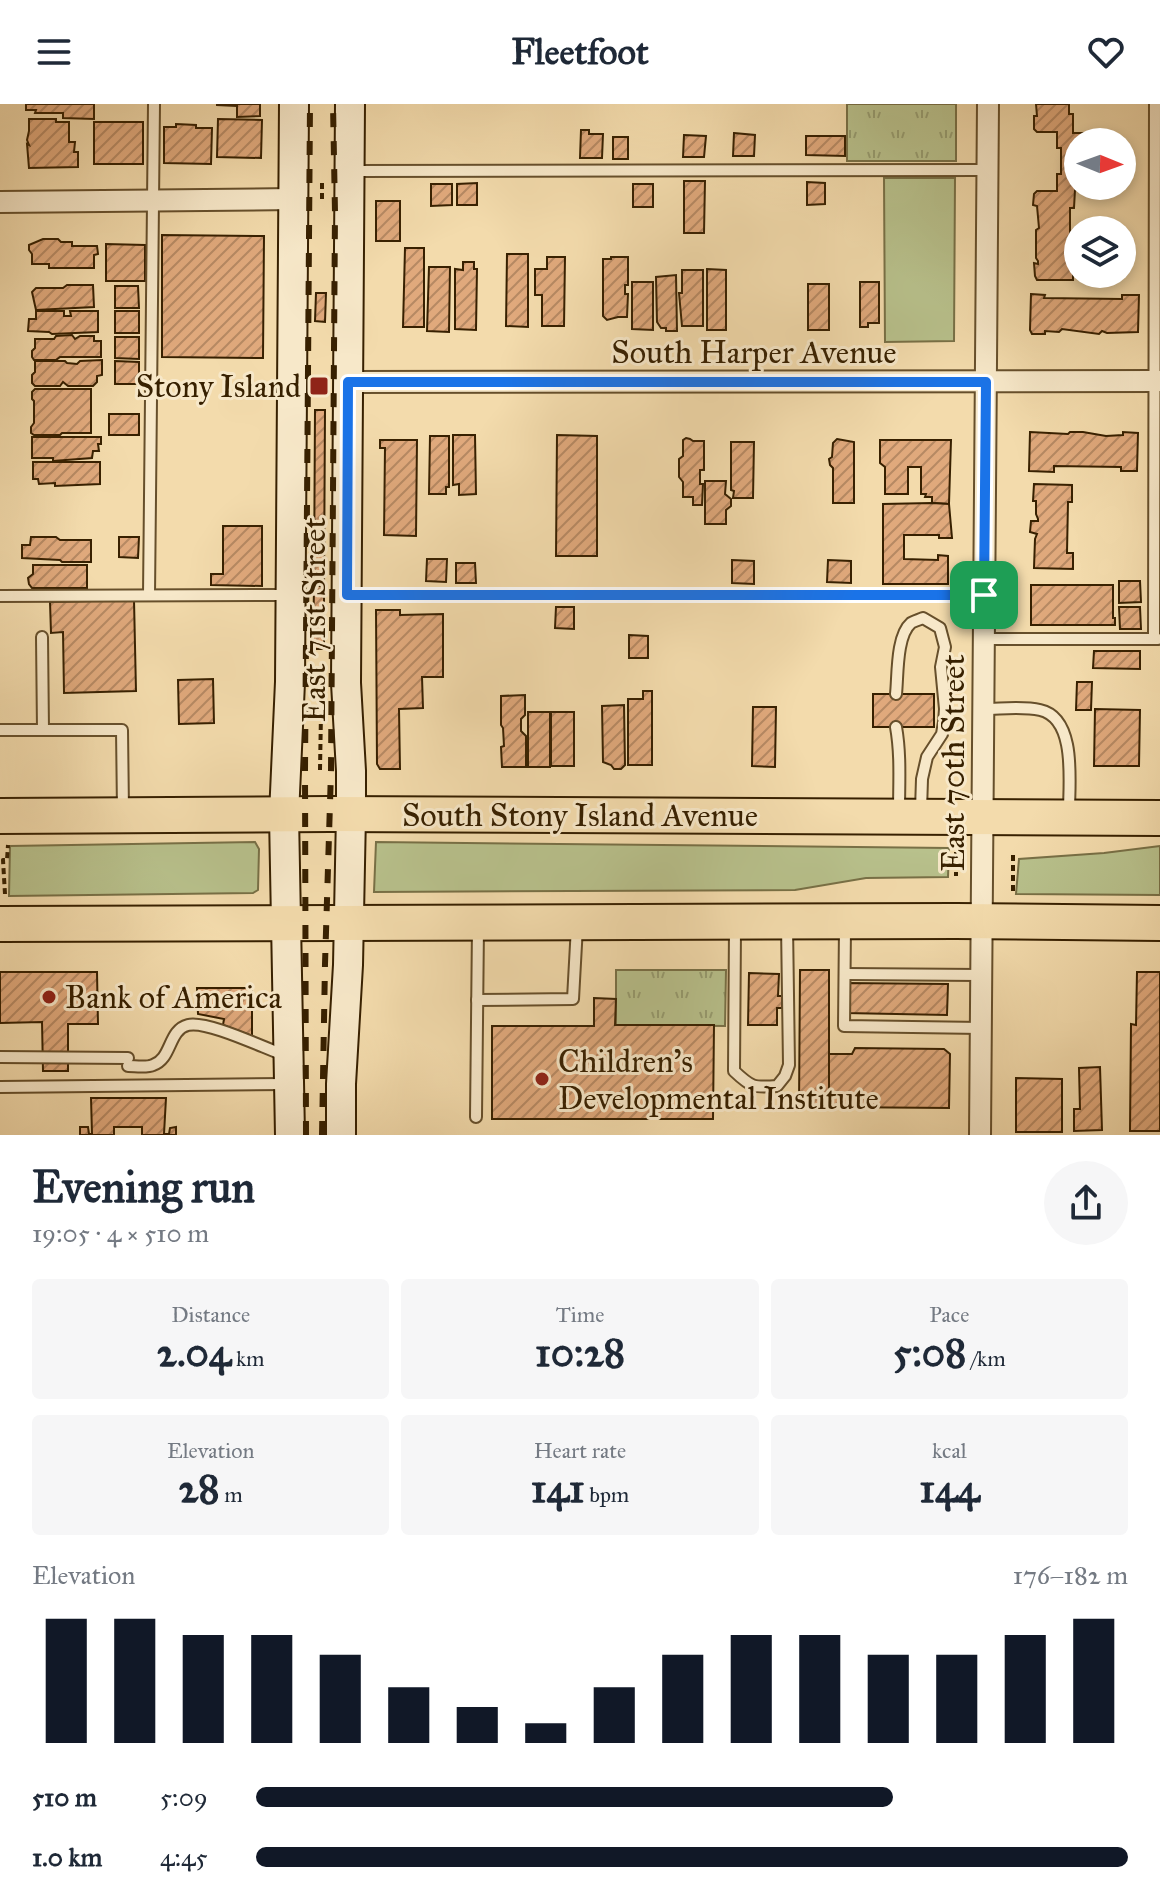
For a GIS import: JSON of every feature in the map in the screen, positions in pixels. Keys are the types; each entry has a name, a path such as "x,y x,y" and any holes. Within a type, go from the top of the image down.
{"highway":[{"name":"South Stony Island Avenue","path":"4,831 124,815 1160,818"},
{"path":"2,909 286,922 1160,923"}],"main road":[{"name":"East 71st Street","path":"290,1135 284,815 290,682 294,104"},
{"name":"East 71st Street","path":"341,1135 351,814 346,700 350,104"}],"street":[{"name":"East 70th Street","path":"980,1135 988,104"},
{"path":"0,202 293,199"},
{"name":"South Harper Avenue","path":"348,382 1157,381"}],"lane":[{"path":"149,595 154,104"},
{"path":"984,639 1157,639 1155,104"},
{"path":"349,171 987,170"},
{"path":"0,596 290,595"},
{"path":"347,595 984,595"},
{"path":"896,694 903,636 911,623 923,618 940,628 945,647 941,667 945,709 942,734 927,757 910,816"},
{"path":"42,637 43,730"},
{"path":"983,709 1039,710 1051,714 1064,734 1069,750 1069,817"},
{"path":"896,727 900,749 898,771 910,816"},
{"path":"0,730 122,730 124,815"},
{"path":"476,1117 478,922"},
{"path":"477,1000 573,999 577,922"},
{"path":"735,922 734,1071 749,1085 761,1087 777,1086 789,1065 787,922"},
{"path":"845,922 844,1026 981,1028"},
{"path":"845,974 980,975"},
{"path":"0,1057 153,1065 163,1058 180,1028 190,1024 214,1027 263,1048 290,1070"},
{"path":"0,1087 290,1070"}],"path":[{"path":"321,188 322,199"},
{"path":"2,909 3,860 7,860 4,831"},
{"path":"956,842 956,876"},
{"path":"1013,854 1013,891"}],"green space":[{"path":"847,104 956,104 956,161 847,161"},
{"path":"884,178 955,178 954,341 885,342"},
{"path":"255,842 259,849 258,890 253,893 9,896 10,846"},
{"path":"376,842 949,848 948,877 866,878 795,890 374,892"},
{"path":"1160,846 1160,895 1016,894 1019,859"},
{"path":"616,970 726,970 725,1026 616,1025"}],"building":[{"path":"26,104 94,104 94,119 63,118 63,113 35,113 36,110 26,110"},
{"path":"217,104 260,104 260,116 237,117 237,106"},
{"path":"1036,104 1069,104 1069,114 1073,114 1073,128 1064,128 1064,200 1074,200 1070,216 1064,216 1064,280 1037,280 1035,276 1034,263 1038,264 1036,230 1039,228 1037,206 1033,205 1034,194 1037,191 1057,191 1057,174 1061,174 1061,148 1057,148 1057,132 1037,132 1034,116 1037,116"},
{"path":"29,119 69,122 69,142 75,142 78,167 29,168"},
{"path":"218,119 262,120 261,158 217,157"},
{"path":"94,122 143,122 143,164 94,164"},
{"path":"176,124 212,128 211,164 164,163 164,127 176,127"},
{"path":"581,130 589,130 589,134 603,134 602,158 580,158"},
{"path":"734,133 755,135 754,156 733,156"},
{"path":"684,135 706,136 704,157 683,157"},
{"path":"806,136 845,136 845,156 806,155"},
{"path":"613,137 628,137 628,159 613,159"},
{"path":"684,181 705,181 704,233 684,233"},
{"path":"807,182 825,183 825,204 807,205"},
{"path":"477,183 477,205 457,205 457,184"},
{"path":"431,184 452,184 452,205 431,206"},
{"path":"633,184 653,184 653,207 633,207"},
{"path":"376,201 400,201 400,241 376,241"},
{"path":"162,235 264,236 263,358 162,357"},
{"path":"43,239 72,242 72,246 97,246 94,268 49,268 49,264 32,264 29,245"},
{"path":"106,244 145,245 145,281 106,281"},
{"path":"405,248 424,248 424,327 403,327"},
{"path":"507,254 528,254 528,327 506,326"},
{"path":"547,257 565,257 564,326 542,326 542,295 535,295 535,269 547,269"},
{"path":"628,257 628,285 625,285 625,294 628,294 627,317 607,320 603,316 603,259"},
{"path":"463,262 474,262 474,269 477,269 476,330 455,329 455,269 463,270"},
{"path":"429,267 450,267 449,332 427,331"},
{"path":"707,269 726,270 726,330 707,330"},
{"path":"682,270 703,270 703,326 682,326 679,293 682,293"},
{"path":"676,275 677,331 666,331 657,322 656,277"},
{"path":"632,282 653,282 653,330 632,329"},
{"path":"860,282 879,282 879,323 868,323 868,327 860,327"},
{"path":"808,284 829,284 829,330 808,330"},
{"path":"67,285 93,285 94,307 36,310 32,292 36,288 63,288"},
{"path":"115,286 138,286 139,308 115,308"},
{"path":"316,293 326,293 325,322 315,321"},
{"path":"1031,294 1045,295 1044,298 1122,299 1122,295 1139,295 1138,332 1102,331 1099,334 1062,329 1059,332 1032,334"},
{"path":"36,311 64,311 64,316 71,316 70,311 98,311 98,332 52,334 28,331 29,319 36,319"},
{"path":"115,311 139,311 139,333 115,333"},
{"path":"72,335 75,339 94,336 94,341 101,341 101,357 34,360 32,357 35,339"},
{"path":"115,337 139,337 139,359 115,358"},
{"path":"102,360 102,375 97,376 93,386 68,386 63,382 60,386 35,386 32,383 35,361 77,364 80,361"},
{"path":"115,361 139,362 139,384 115,384"},
{"path":"35,389 91,389 91,433 31,433 34,423 32,392"},
{"path":"315,410 325,410 324,586 314,586"},
{"path":"109,414 139,414 139,435 109,435"},
{"path":"1030,432 1083,432 1106,436 1138,433 1137,471 1121,471 1121,467 1054,466 1054,472 1029,471"},
{"path":"453,435 475,435 476,494 459,495 459,484 453,485"},
{"path":"557,435 597,436 597,556 556,556"},
{"path":"430,436 449,436 449,487 446,487 446,494 429,494"},
{"path":"32,437 101,437 101,444 98,444 99,451 93,451 92,458 53,461 53,458 32,458"},
{"path":"837,439 854,442 854,503 833,503 833,468 829,459"},
{"path":"380,440 417,440 416,536 384,535 385,448 380,448"},
{"path":"683,440 704,441 704,470 700,470 702,505 693,505 693,497 683,497 679,459 683,456"},
{"path":"880,440 951,440 949,504 932,503 932,497 921,494 921,467 908,467 908,494 885,494 885,467 880,463"},
{"path":"731,442 754,442 753,498 733,498"},
{"path":"33,462 100,462 100,484 39,484 38,479 33,479"},
{"path":"705,481 726,481 725,494 731,499 731,506 726,510 726,524 705,524"},
{"path":"1034,484 1072,485 1072,502 1068,502 1067,553 1073,553 1073,569 1034,568 1037,534 1030,532 1031,521 1038,519 1036,501 1033,501"},
{"path":"883,504 949,504 952,538 904,535 904,559 938,560 938,555 948,556 948,584 883,584"},
{"path":"223,526 262,526 262,586 211,585 211,574 223,574"},
{"path":"31,537 91,540 91,562 22,558 22,545 30,545"},
{"path":"119,537 139,537 138,558 119,557"},
{"path":"427,559 447,559 446,582 426,581"},
{"path":"732,560 754,561 754,584 732,583"},
{"path":"828,560 851,561 851,583 827,582"},
{"path":"456,563 475,563 476,583 456,583"},
{"path":"33,565 87,565 87,588 32,588 28,578 33,574"},
{"path":"1119,581 1140,581 1141,602 1119,603"},
{"path":"1031,585 1113,585 1115,625 1031,625"},
{"path":"314,586 324,586 324,649 313,649"},
{"path":"134,600 136,691 64,693 63,632 51,633 50,602"},
{"path":"556,607 574,607 574,629 555,628"},
{"path":"1119,607 1140,607 1141,629 1120,629"},
{"path":"376,610 400,610 400,615 443,614 443,677 422,677 423,708 399,709 400,769 380,769 377,764"},
{"path":"629,635 648,636 648,658 629,658"},
{"path":"1094,651 1140,651 1140,669 1093,668"},
{"path":"213,679 214,723 179,724 178,680"},
{"path":"1077,682 1092,682 1091,710 1076,710"},
{"path":"643,691 652,691 652,765 628,765 628,699 643,699"},
{"path":"873,694 934,694 934,727 873,727"},
{"path":"525,695 521,731 526,736 526,767 502,767 501,696"},
{"path":"624,705 625,765 614,769 603,762 602,706"},
{"path":"753,707 776,707 775,767 752,766"},
{"path":"1095,709 1140,710 1139,766 1094,766"},
{"path":"528,712 550,712 550,767 528,767"},
{"path":"551,712 574,712 574,766 551,766"},
{"path":"800,970 829,970 829,1107 799,1107"},
{"name":"Bank of America","path":"0,972 97,972 98,1024 68,1024 68,1071 43,1071 42,1022 0,1023"},
{"path":"1137,972 1160,972 1160,1131 1130,1131 1131,1024 1136,1025"},
{"path":"749,973 779,974 778,996 782,996 782,1008 777,1008 777,1025 748,1025"},
{"path":"845,983 948,984 947,1015 845,1013"},
{"path":"197,988 252,988 252,1036 223,1025 224,1019 198,1014"},
{"path":"594,998 616,999 615,1025 714,1025 713,1119 492,1119 492,1026 594,1026"},
{"path":"855,1048 944,1049 950,1054 949,1108 829,1107 829,1054 852,1054"},
{"path":"1100,1067 1102,1130 1074,1131 1074,1109 1080,1109 1079,1068"},
{"path":"1016,1078 1062,1079 1062,1132 1016,1132"},
{"path":"91,1098 166,1098 164,1134 169,1134 170,1128 176,1127 176,1135 142,1135 142,1127 114,1127 114,1135 80,1135 80,1127 88,1127 89,1134 92,1134"}],"railway":[{"path":"306,1135 305,770 310,104"},
{"path":"322,1135 331,771 333,104"}],"place":[{"name":"Stony Island","path":"319,386"},
{"name":"Bank of America","path":"49,997"},
{"name":"Children's Developmental Institute","path":"542,1079"}],"route":[{"path":"348,382 986,382 984,595 347,595 348,382"}]}
